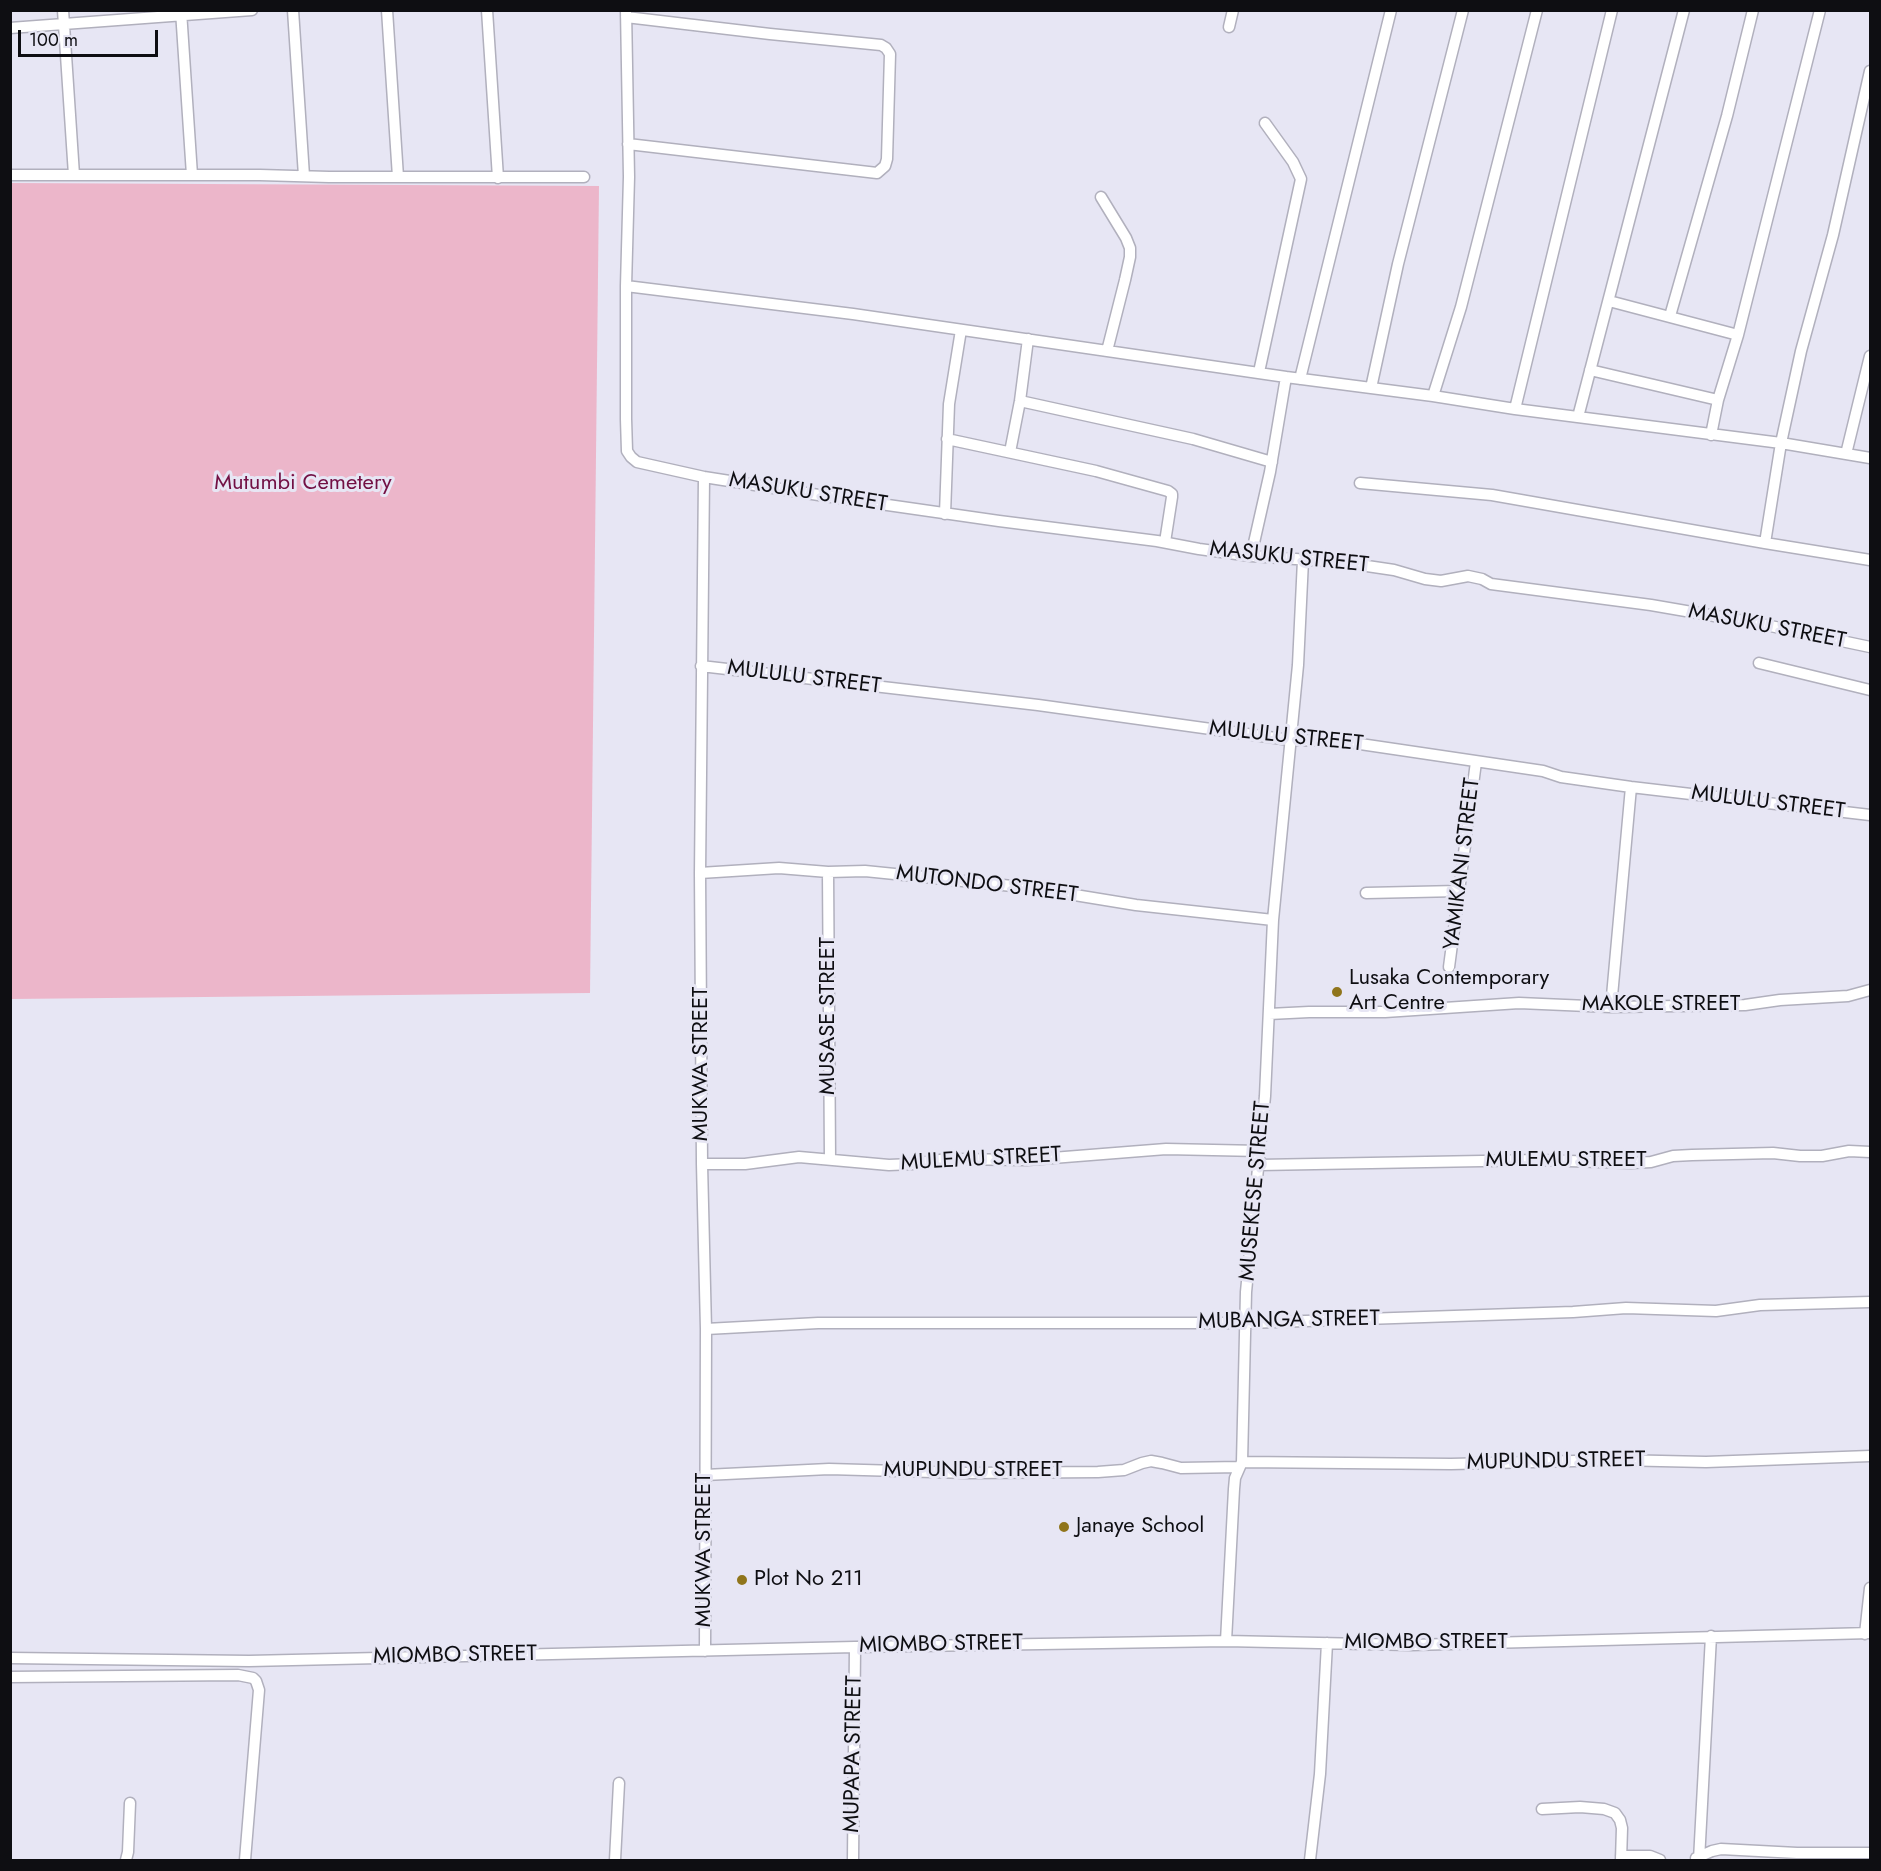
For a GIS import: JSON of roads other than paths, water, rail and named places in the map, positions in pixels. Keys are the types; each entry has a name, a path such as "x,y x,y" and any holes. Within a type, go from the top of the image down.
{"street":[{"path":"63,10 74,175"},
{"path":"10,28 181,13 252,10"},
{"path":"293,10 304,176"},
{"path":"387,10 398,177"},
{"path":"487,10 498,178"},
{"path":"1229,27 1233,10"},
{"path":"1300,379 1391,10"},
{"path":"1371,388 1398,264 1463,10"},
{"path":"1433,396 1461,307 1537,10"},
{"path":"1515,409 1612,10"},
{"path":"1578,417 1684,10"},
{"path":"1670,316 1727,116 1753,10"},
{"path":"1710,435 1738,335 1820,10"},
{"path":"181,13 192,175"},
{"path":"626,14 770,34 881,45 890,54 887,159 885,166 877,173 628,144"},
{"name":"MASUKU STREET","path":"626,14 627,451 637,462 704,477 945,514 1165,542 1251,556 1340,562 1394,570 1441,581 1468,576 1491,584 1662,606 1870,647"},
{"path":"1765,543 1781,443 1801,351 1833,235 1870,71"},
{"path":"1259,372 1300,179 1293,162 1265,123"},
{"path":"10,175 584,177"},
{"path":"1101,197 1130,248 1107,351"},
{"path":"626,286 1028,339 1515,409 1781,443 1870,458"},
{"path":"1609,301 1738,335"},
{"path":"945,514 949,404 961,330"},
{"path":"1010,452 1020,401 1028,339"},
{"path":"1846,454 1870,356"},
{"path":"1590,370 1718,400"},
{"path":"1251,556 1272,462 1286,377"},
{"path":"1020,401 1193,439 1272,462"},
{"path":"947,439 1096,471 1168,491 1173,497 1165,542"},
{"name":"MUKWA STREET","path":"704,477 700,873 702,1164 706,1329 705,1651"},
{"path":"1360,483 1492,495 1870,560"},
{"name":"MUSEKESE STREET","path":"1226,1641 1234,1489 1241,1464 1246,1292 1259,1165 1273,920 1298,665 1303,560"},
{"path":"1759,663 1870,690"},
{"name":"MULULU STREET","path":"701,666 1038,705 1290,740 1340,741 1544,771 1561,777 1631,787 1870,815"},
{"name":"YAMIKANI STREET","path":"1449,967 1476,762"},
{"path":"1611,1007 1631,787"},
{"name":"MUTONDO STREET","path":"700,873 779,868 828,872 866,871 1010,886 1136,905 1273,920"},
{"name":"MUSASE STREET","path":"828,872 830,1160"},
{"path":"1366,893 1459,891"},
{"name":"MAKOLE STREET","path":"1269,1014 1385,1012 1519,1003 1611,1007 1745,1005 1780,1000 1848,996 1870,990"},
{"name":"MULEMU STREET","path":"702,1164 763,1162 799,1157 889,1165 947,1159 1027,1160 1166,1149 1260,1151"},
{"name":"MULEMU STREET","path":"1259,1165 1538,1160 1631,1163 1692,1155 1773,1153 1822,1156 1849,1150 1870,1152"},
{"name":"MUBANGA STREET","path":"706,1329 830,1323 1246,1323 1574,1312 1626,1308 1716,1311 1760,1305 1870,1302"},
{"name":"MUPUNDU STREET","path":"705,1475 829,1469 968,1473 1098,1472 1124,1470 1151,1461 1181,1468 1241,1464 1450,1464 1617,1460 1706,1462 1870,1456"},
{"path":"1868,1634 1870,1594"},
{"name":"MIOMBO STREET","path":"10,1658 249,1660 1226,1641 1411,1645 1868,1634"},
{"path":"1711,1636 1697,1859 1721,1849 1870,1854"},
{"path":"1310,1860 1320,1774 1327,1643"},
{"name":"MUPAPA STREET","path":"853,1860 855,1647"},
{"path":"10,1677 238,1675 253,1678 259,1690 245,1860"},
{"path":"615,1860 619,1783"},
{"path":"126,1860 129,1803"},
{"path":"1542,1809 1580,1807 1604,1809 1615,1813 1622,1828 1621,1858 1650,1856 1660,1860"}],"place":[{"name":"Lusaka Contemporary Art Centre","path":"1337,992"},
{"name":"Janaye School","path":"1064,1527"},
{"name":"Plot No 211","path":"742,1580"}],"park label":[{"name":"Mutumbi Cemetery","path":"303,484"}]}
